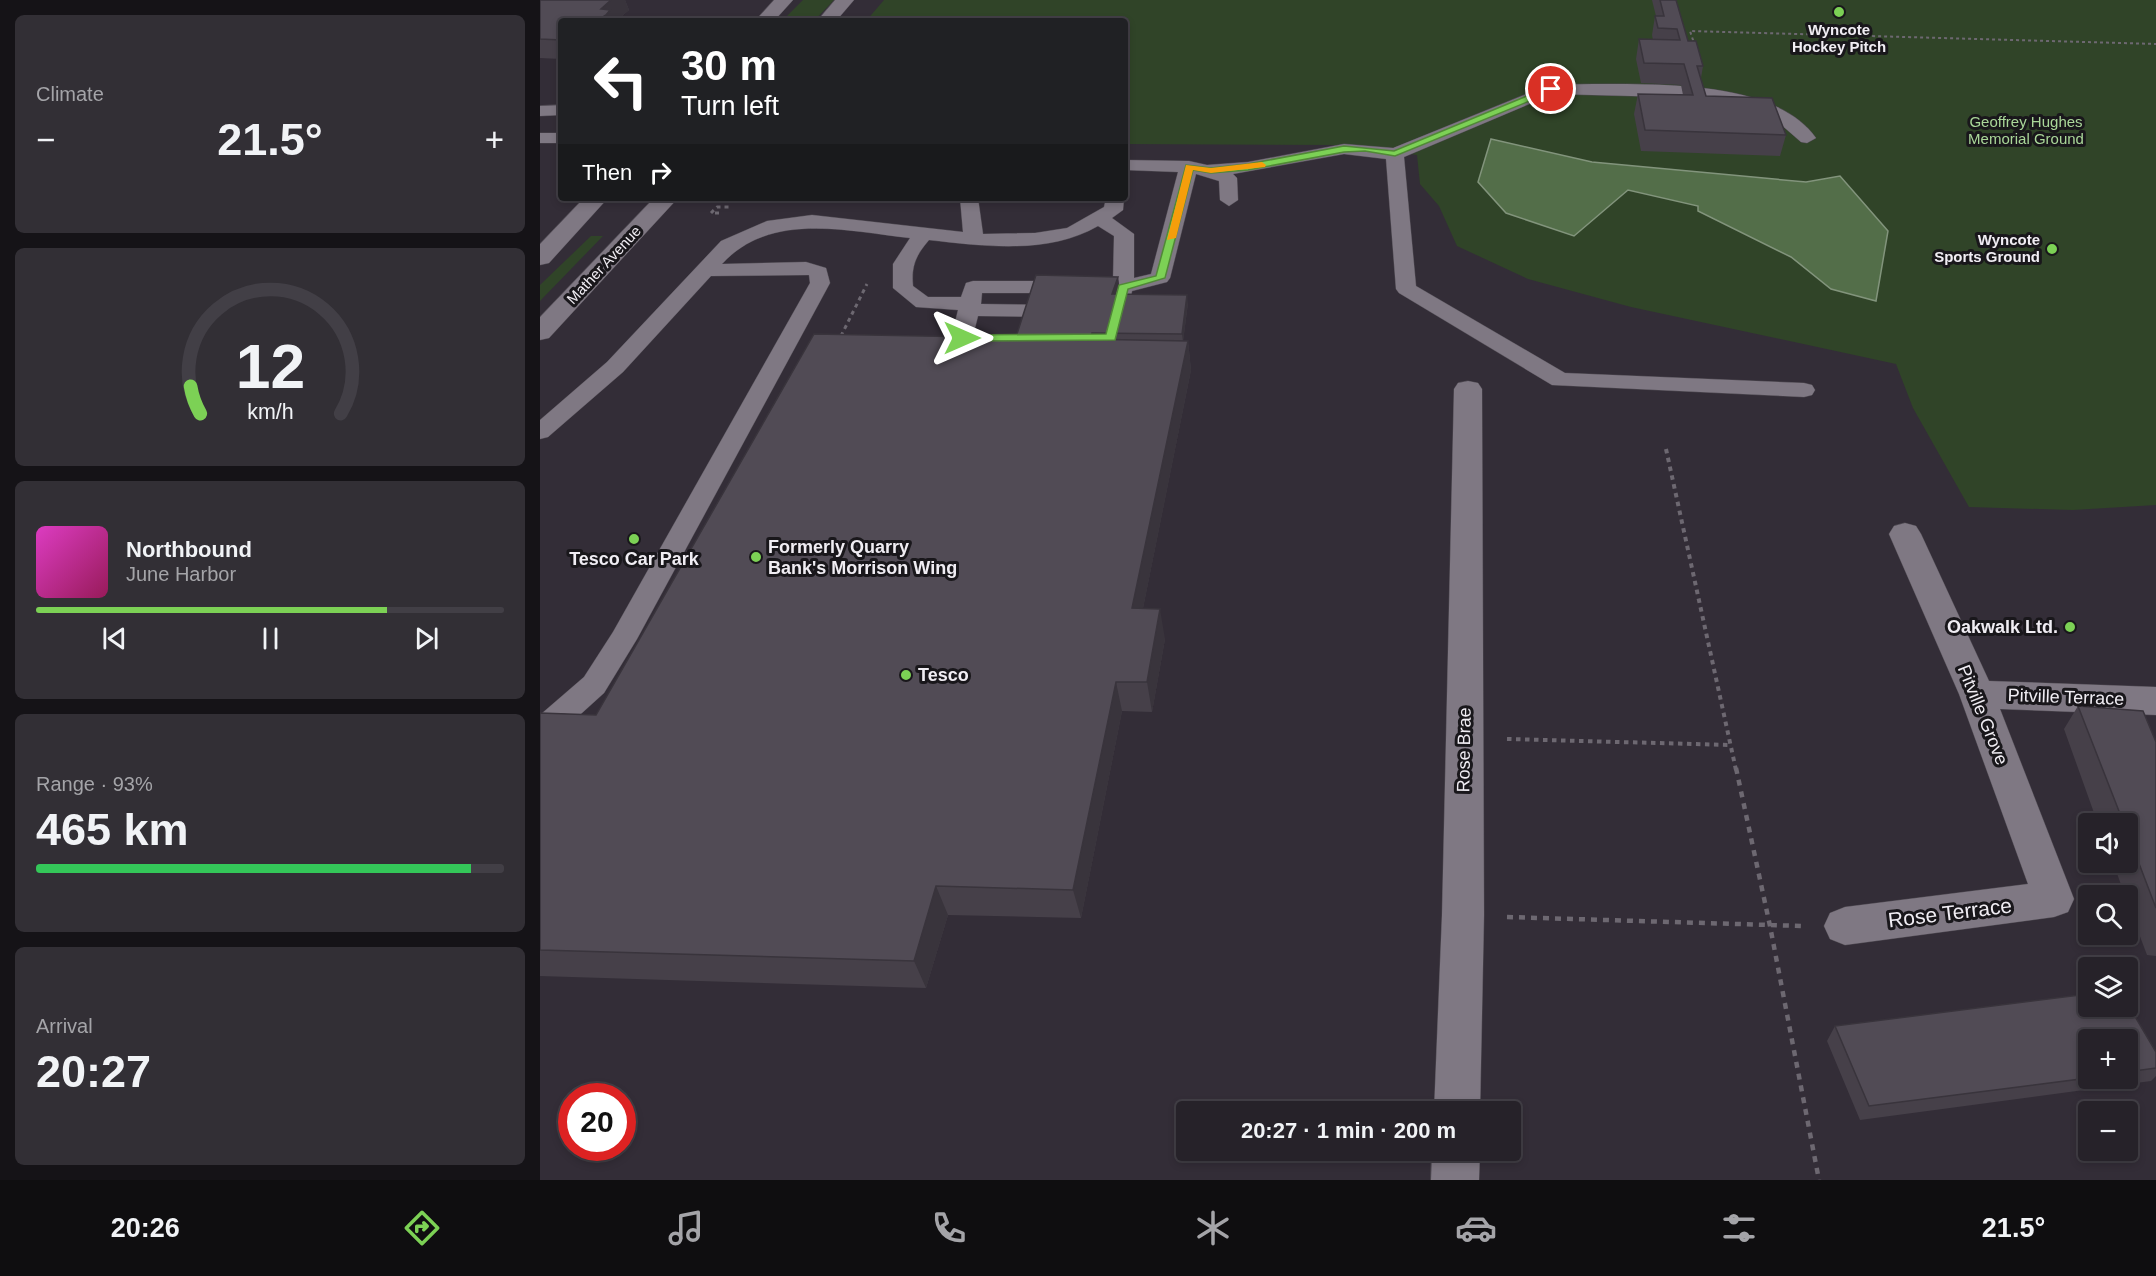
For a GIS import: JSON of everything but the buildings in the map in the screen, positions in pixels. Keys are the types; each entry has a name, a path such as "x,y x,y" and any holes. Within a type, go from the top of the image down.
{"street":[{"path":"767,18 784,0"},
{"path":"829,18 845,0"},
{"path":"540,258 594,201"},
{"name":"Mather Avenue","path":"540,332 664,201"},
{"name":"Rose Brae","path":"1457,1101 1463,915 1468,389"},
{"name":"Pitville Grove","path":"1905,534 1977,694 2054,899"},
{"name":"Pitville Terrace","path":"1977,694 2156,701"},
{"name":"Rose Terrace","path":"1845,926 2054,899"},
{"path":"1455,1180 1456,1161"}],"lane":[{"path":"1211,170 1248,167 1344,149 1365,149 1395,154 1551,89 1709,93 1754,102 1783,117 1807,138"},
{"path":"540,111 558,110"},
{"path":"540,138 558,138"},
{"path":"1395,154 1406,289 1512,355 1560,380 1804,390"},
{"path":"1128,165 1189,166 1211,170 1228,178 1229,200"},
{"path":"923,234 903,258 901,271 903,288 923,303 1089,311 1120,299 1160,278 1189,166"},
{"path":"969,201 974,239"},
{"path":"540,432 615,368 728,245 774,225 812,221 974,239 1035,239 1072,233 1113,210 1114,201"},
{"path":"1088,338 1109,345 1120,299 1126,257 1124,234 1100,219"},
{"path":"540,733 594,685 600,676 820,283 819,272 806,267 704,270"},
{"path":"970,304 1120,299"},
{"path":"970,304 962,338 1000,345"}],"path":[{"path":"1685,28 1690,31 2156,44"},
{"path":"1690,31 1709,93"},
{"path":"1666,449 1770,926 1819,1180"},
{"path":"1464,737 1731,745"},
{"path":"1463,915 1770,926 1845,926"}],"green space":[{"path":"803,0 834,0 817,18 785,18"},
{"name":"Wyncote Sports Ground","path":"884,0 2156,0 2156,505 2073,510 1969,507 1913,408 1896,364 1631,307 1528,279 1457,246 1439,206 1420,184 1417,155 1341,145 1128,144 1128,18 869,18"},
{"path":"591,236 603,236 540,301 540,285"}],"shaded area":[{"path":"1491,139 1592,162 1806,182 1840,176 1888,231 1876,301 1831,289 1791,257 1698,211 1698,206 1628,190 1574,236 1506,213 1478,182"}],"slow traffic":[{"path":"1171,238 1189,166 1211,170 1262,165"}],"place":[{"name":"Wyncote Hockey Pitch","path":"1839,12"},
{"name":"Wyncote Sports Ground","path":"2052,249"},
{"name":"Tesco Car Park","path":"634,539"},
{"name":"Formerly Quarry Bank's Morrison Wing","path":"756,557"},
{"name":"Oakwalk Ltd.","path":"2070,627"},
{"name":"Tesco","path":"906,675"}],"route":[{"path":"962,338 1111,337 1123,287 1160,278 1189,166 1211,170 1248,167 1344,149 1365,149 1395,154 1551,89"}],"park label":[{"name":"Geoffrey Hughes Memorial Ground","path":"2026,130"}]}
